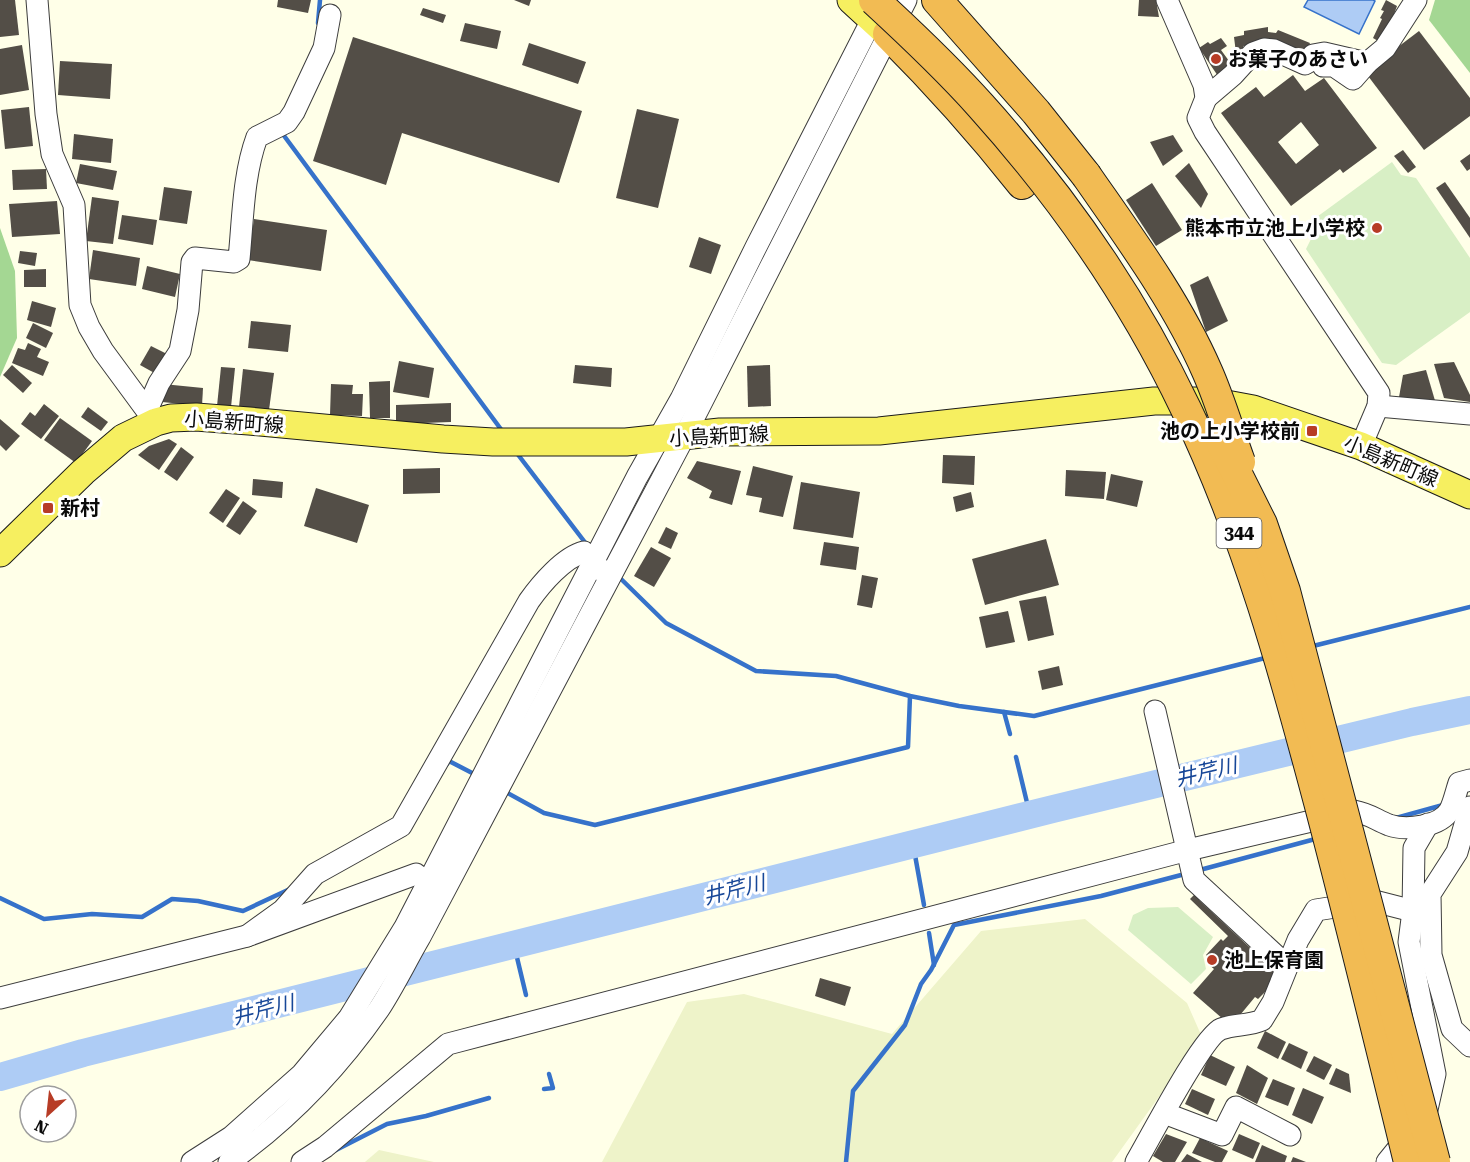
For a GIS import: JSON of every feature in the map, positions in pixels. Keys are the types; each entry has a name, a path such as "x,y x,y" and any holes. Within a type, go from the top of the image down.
{"highway":[{"name":"344","path":"899,0 952,50 992,94 1064,182 1144,300 1179,359 1250,526 1262,597 1295,710 1409,1162"},
{"path":"937,0 1036,112 1086,175 1168,298 1207,371 1250,526"},
{"path":"879,13 1022,184 1102,298 1250,526"},
{"name":"344","path":"879,13 941,64 981,105 1013,143 1091,246 1132,309 1285,591 1435,1162"}],"main road":[{"path":"851,0 879,13"},
{"name":"小島新町線","path":"0,553 83,472 151,416 196,417 493,442 626,442 720,432 879,431 1154,401 1210,400 1253,409 1361,446 1470,495"}],"street":[{"path":"37,0 46,114 52,154 74,206 80,305 89,327 104,351 151,416"},
{"path":"192,1162 231,1137 302,1074 349,1018 405,927 437,869 657,439 681,399 756,247 879,13 906,0"},
{"path":"1167,0 1193,57 1204,85 1206,98"},
{"path":"1323,66 1334,66 1353,79 1385,48 1416,0"},
{"path":"229,1162 282,1119 326,1077 379,1008 420,937 684,436 879,13"},
{"path":"151,416 159,383 180,351 188,310 192,262 195,258 234,262 238,259 252,150 257,137 287,122 294,112 324,48 330,15"},
{"path":"1361,446 1378,406 1379,393 1205,132 1198,118 1206,98 1233,75 1253,53 1264,49 1274,50 1305,64 1313,55 1324,53 1367,63"},
{"path":"1378,406 1470,414"},
{"path":"247,936 283,910 315,874 401,826 529,600 543,582 576,554 584,552 609,579"},
{"path":"1155,711 1189,856 1287,966"},
{"path":"302,1162 331,1142 448,1044 1189,856 1354,811 1369,814 1388,824 1403,828 1428,824 1439,820 1449,811 1460,783 1470,780"},
{"path":"1469,813 1464,853 1431,894 1431,955 1452,1029 1470,1046"},
{"path":"1387,1162 1426,1114 1435,1074 1409,942 1413,911 1414,848 1428,824"},
{"path":"0,998 247,936 416,874"},
{"path":"1136,1162 1189,1069 1211,1036 1220,1029 1262,1020 1273,1002 1298,940 1316,910 1374,901 1413,911"},
{"path":"1164,1113 1222,1135 1236,1107 1290,1135"}],"green space":[{"path":"1435,0 1470,0 1470,73 1429,20"},
{"path":"1392,162 1401,175 1416,178 1470,258 1470,312 1396,365 1382,363 1306,249 1312,237 1310,222"},
{"path":"0,228 15,271 17,338 0,377"},
{"path":"1178,907 1213,937 1203,955 1206,969 1191,984 1128,930 1133,915 1148,908"},
{"path":"1085,919 1187,1003 1202,1037 1112,1162 602,1162 687,1002 744,994 892,1034 981,931"},
{"path":"379,1150 434,1162 365,1162"}],"water":[{"path":"1308,0 1375,1 1359,34 1304,7"}],"building":[{"path":"0,0 15,0 19,35 0,37"},
{"path":"278,0 311,0 308,13 277,7"},
{"path":"514,0 531,0 529,6"},
{"path":"1139,0 1156,0 1159,17 1138,16"},
{"path":"1386,0 1397,6 1383,44 1373,38 1382,19 1380,18 1384,11 1381,10"},
{"path":"423,8 446,15 443,23 420,15"},
{"path":"465,23 501,31 497,49 460,41"},
{"path":"1268,27 1268,32 1276,33 1278,30 1310,43 1304,58 1270,44 1243,46 1244,52 1236,53 1234,37 1244,35 1244,31"},
{"path":"1419,31 1470,98 1470,116 1424,150 1365,72"},
{"path":"353,37 582,111 559,183 402,133 386,185 313,161"},
{"path":"1221,38 1227,46 1221,50 1235,66 1220,79 1199,48"},
{"path":"529,43 586,62 578,84 522,65"},
{"path":"22,45 29,90 0,95 0,49"},
{"path":"60,61 112,64 110,99 58,95"},
{"path":"1293,75 1305,91 1324,78 1377,148 1343,173 1340,169 1291,206 1221,113 1256,87 1264,97","holes":["1301,122 1319,145 1296,164 1278,142"]},
{"path":"29,107 33,146 5,149 1,110"},
{"path":"637,109 679,119 658,208 616,198"},
{"path":"74,134 113,139 111,163 72,159"},
{"path":"1173,135 1183,151 1163,166 1150,142"},
{"path":"1403,150 1416,167 1408,173 1394,156"},
{"path":"1470,154 1470,169 1467,171 1460,161"},
{"path":"1189,163 1208,194 1201,208 1175,176"},
{"path":"80,164 117,171 113,190 76,183"},
{"path":"46,169 47,189 13,190 12,170"},
{"path":"1445,182 1470,218 1470,238 1436,188"},
{"path":"1152,183 1182,230 1156,246 1126,200"},
{"path":"164,187 192,191 187,224 159,220"},
{"path":"92,197 119,201 113,244 86,241"},
{"path":"57,201 60,234 12,237 9,204"},
{"path":"122,215 157,220 153,245 118,239"},
{"path":"254,219 327,230 321,271 248,260"},
{"path":"699,237 721,245 711,274 689,267"},
{"path":"93,250 140,258 136,286 89,279"},
{"path":"20,251 37,253 35,266 18,263"},
{"path":"147,266 180,274 175,297 142,289"},
{"path":"46,269 46,287 24,287 24,270"},
{"path":"1208,276 1228,321 1206,332 1190,285"},
{"path":"32,301 56,308 51,327 27,320"},
{"path":"251,321 291,325 288,352 248,348"},
{"path":"33,323 53,333 46,348 26,338"},
{"path":"28,343 41,349 37,357 49,362 43,376 12,363 18,348 25,350"},
{"path":"151,346 169,355 158,375 140,365"},
{"path":"399,361 434,368 429,398 393,392"},
{"path":"1454,362 1470,395 1470,402 1444,398 1434,364"},
{"path":"12,365 32,383 23,393 3,375"},
{"path":"575,365 612,368 611,387 573,383"},
{"path":"770,365 771,406 748,407 747,366"},
{"path":"221,367 235,368 231,407 217,406"},
{"path":"243,369 274,373 269,410 239,407"},
{"path":"1426,370 1436,404 1399,397 1403,375"},
{"path":"390,381 390,418 370,418 369,382"},
{"path":"163,384 203,388 202,406 162,402"},
{"path":"331,384 353,385 352,394 363,394 362,416 330,415"},
{"path":"451,403 451,422 396,424 396,405"},
{"path":"44,404 59,416 41,439 21,424 30,412 35,416"},
{"path":"88,407 108,422 101,431 81,417"},
{"path":"60,418 92,441 76,463 44,440"},
{"path":"0,419 20,436 6,451 0,445"},
{"path":"169,439 177,444 159,470 138,455 149,446"},
{"path":"181,447 194,457 177,481 164,472"},
{"path":"943,455 975,456 974,485 942,483"},
{"path":"697,461 741,471 732,505 709,498 712,491 687,478"},
{"path":"753,466 793,476 783,517 759,512 762,498 746,495"},
{"path":"440,468 440,493 403,494 403,469"},
{"path":"1066,470 1106,472 1104,499 1065,496"},
{"path":"1111,474 1143,481 1137,507 1106,500"},
{"path":"253,479 283,482 282,498 252,495"},
{"path":"801,482 860,492 853,538 793,529"},
{"path":"316,488 369,505 357,543 304,526"},
{"path":"226,489 240,498 223,523 209,513"},
{"path":"971,492 974,507 956,512 953,497"},
{"path":"243,501 257,511 240,535 226,526"},
{"path":"666,527 678,533 671,549 658,543"},
{"path":"1046,539 1059,585 985,605 972,559"},
{"path":"824,542 859,547 856,570 820,565"},
{"path":"651,547 671,558 654,587 634,576"},
{"path":"862,575 878,578 872,608 857,605"},
{"path":"1046,596 1054,635 1028,641 1019,601"},
{"path":"1008,611 1015,642 986,648 979,617"},
{"path":"1059,666 1063,685 1042,690 1038,671"},
{"path":"1194,895 1201,899 1199,900 1275,971 1276,977 1268,985 1270,987 1258,999 1255,997 1231,1026 1193,993 1214,969 1208,964 1212,960 1206,955 1221,939 1223,941 1228,936 1190,899"},
{"path":"820,978 851,987 845,1006 815,996"},
{"path":"1265,1031 1286,1042 1278,1059 1257,1048"},
{"path":"1289,1043 1308,1052 1301,1069 1281,1059"},
{"path":"1210,1055 1235,1067 1226,1086 1201,1075"},
{"path":"1314,1056 1332,1065 1324,1080 1306,1071"},
{"path":"1247,1065 1268,1078 1257,1104 1236,1093"},
{"path":"1336,1068 1349,1074 1351,1093 1329,1084"},
{"path":"1273,1079 1295,1088 1288,1106 1265,1097"},
{"path":"1303,1088 1324,1097 1312,1124 1292,1115"},
{"path":"1192,1089 1215,1099 1208,1115 1185,1104"},
{"path":"1166,1134 1187,1142 1175,1162 1163,1162 1153,1156"},
{"path":"1239,1134 1260,1143 1253,1159 1232,1150"},
{"path":"1200,1138 1228,1151 1222,1162 1215,1162 1192,1153"},
{"path":"1262,1145 1287,1156 1285,1162 1255,1162"},
{"path":"1187,1154 1202,1162 1181,1162"},
{"path":"1293,1157 1306,1162 1291,1162"}],"waterway":[{"path":"318,23 320,0"},
{"path":"282,133 503,432"},
{"path":"516,452 587,545"},
{"path":"619,577 666,623 756,671 836,676 910,696 959,706 1034,716 1269,657"},
{"path":"1309,647 1470,607"},
{"path":"504,791 544,813 595,825 908,747 910,696"},
{"name":"井芹川","path":"0,1077 83,1053 1053,809 1470,710"},
{"path":"1004,712 1010,734"},
{"path":"1016,757 1030,815"},
{"path":"447,764 449,761 476,775"},
{"path":"1396,818 1443,805"},
{"path":"1196,871 1319,838"},
{"path":"913,844 924,905"},
{"path":"846,1162 853,1091 905,1025 921,984 931,970 954,925 1101,896 1185,874"},
{"path":"0,898 44,919 92,914 142,917 172,899 198,901 243,911 290,889"},
{"path":"929,933 934,965"},
{"path":"514,945 526,995"},
{"path":"544,1089 553,1088 549,1074"},
{"path":"334,1151 387,1124 426,1116 489,1098"}],"place":[{"name":"お菓子のあさい","path":"1216,59"},
{"name":"熊本市立池上小学校","path":"1377,228"},
{"name":"池の上小学校前","path":"1312,431"},
{"name":"新村","path":"48,508"},
{"name":"池上保育園","path":"1212,960"}]}
